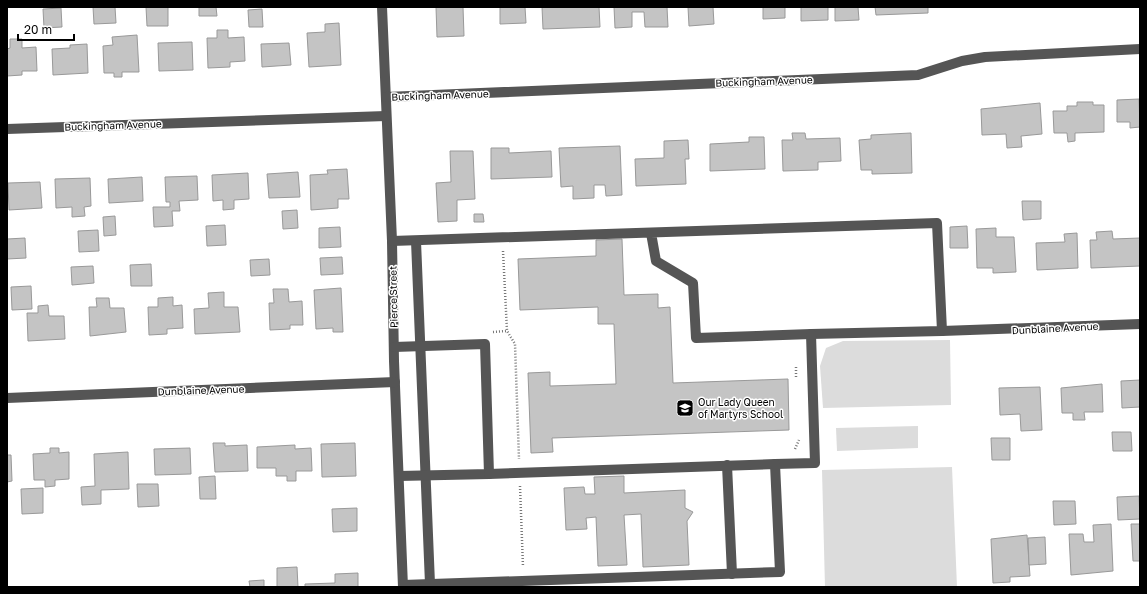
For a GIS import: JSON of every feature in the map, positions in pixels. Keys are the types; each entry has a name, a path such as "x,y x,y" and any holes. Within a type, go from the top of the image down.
{"street":[{"name":"Pierce Street","path":"382,7 392,241 395,382 403,586"},
{"name":"Buckingham Avenue","path":"386,97 918,75 962,61 985,57 1140,50"},
{"name":"Buckingham Avenue","path":"7,130 386,116"},
{"path":"392,241 937,223 942,332"},
{"name":"Dunblaine Avenue","path":"651,233 656,261 693,283 696,338 811,334 970,332 1140,324"},
{"path":"416,240 430,584"},
{"path":"399,476 815,463 811,334"},
{"path":"394,347 485,344 489,474"},
{"name":"Dunblaine Avenue","path":"7,398 395,382"},
{"path":"403,586 430,584 517,584 780,572 776,464"},
{"path":"727,465 732,574"}],"path":[{"path":"502,238 507,332 515,344 519,463"},
{"path":"796,367 797,383"},
{"path":"789,449 797,449 799,437"},
{"path":"519,458 527,458"},
{"path":"517,584 520,479"}],"shaded area":[{"path":"950,340 951,405 823,408 820,366 826,348 843,341"},
{"path":"918,426 918,448 837,451 836,428"},
{"path":"952,467 957,587 825,587 822,470"}],"building":[{"path":"93,7 115,7 116,23 94,24"},
{"path":"146,7 168,7 168,26 147,26"},
{"path":"199,7 216,7 217,16 199,16"},
{"path":"436,7 463,7 464,36 437,37"},
{"path":"500,7 525,7 526,23 500,24"},
{"path":"542,7 599,7 600,27 543,29"},
{"path":"614,7 667,7 668,27 645,27 644,12 632,12 632,27 615,28"},
{"path":"688,7 713,7 714,24 689,26"},
{"path":"763,7 785,7 785,18 763,19"},
{"path":"801,7 828,7 828,20 801,21"},
{"path":"835,7 858,7 859,20 835,21"},
{"path":"875,7 928,7 928,13 876,15"},
{"path":"61,8 62,27 44,28 43,9"},
{"path":"262,9 263,27 249,27 248,10"},
{"path":"339,23 341,65 309,67 307,33 325,32 325,24"},
{"path":"217,30 228,30 228,38 244,37 245,61 230,62 230,67 208,68 207,38 217,38"},
{"path":"137,35 139,72 122,72 122,77 114,77 114,73 104,73 103,46 113,45 112,37"},
{"path":"10,39 22,39 22,48 36,47 37,71 22,71 22,75 7,76 7,49 10,48"},
{"path":"192,42 193,70 159,71 158,43"},
{"path":"289,43 291,65 262,67 261,44"},
{"path":"87,44 88,73 53,75 52,49 70,48 70,45"},
{"path":"1139,99 1140,127 1130,128 1130,122 1117,122 1117,100"},
{"path":"1077,102 1093,102 1093,105 1104,105 1104,132 1075,133 1075,141 1068,142 1067,133 1054,133 1053,111 1067,111 1067,106 1077,106"},
{"path":"1040,103 1042,134 1021,136 1022,147 1007,148 1006,134 982,135 981,109"},
{"path":"792,133 805,133 806,139 840,138 841,161 818,162 818,170 783,171 782,140 793,140"},
{"path":"911,133 912,173 872,174 872,170 861,170 859,140 871,139 871,135"},
{"path":"749,137 764,137 765,169 710,171 710,144 749,142"},
{"path":"688,140 689,159 685,159 686,184 636,186 635,159 664,158 664,141"},
{"path":"620,146 622,195 606,196 605,185 594,185 594,198 573,199 573,186 561,187 559,148"},
{"path":"491,148 509,148 509,153 551,151 552,177 491,179"},
{"path":"450,151 473,151 475,199 457,200 457,221 438,222 436,183 451,182"},
{"path":"347,169 349,199 338,199 338,208 311,210 310,175 328,174 327,170"},
{"path":"298,172 300,197 269,198 267,174"},
{"path":"248,173 249,199 234,200 234,209 223,210 223,200 213,201 212,175"},
{"path":"197,176 198,200 179,201 180,211 172,211 173,226 154,227 153,207 170,207 170,202 166,202 165,177"},
{"path":"142,177 143,201 109,203 108,179"},
{"path":"90,178 91,206 84,207 85,216 72,217 72,207 56,208 55,179"},
{"path":"40,182 42,208 9,210 8,183"},
{"path":"1022,201 1041,201 1041,219 1023,220"},
{"path":"297,210 298,228 283,229 282,211"},
{"path":"474,214 483,214 484,222 474,222"},
{"path":"115,216 116,235 104,236 103,217"},
{"path":"225,225 226,245 207,246 206,226"},
{"path":"967,226 968,248 950,248 950,227"},
{"path":"340,227 341,247 319,248 319,228"},
{"path":"996,228 996,237 1014,237 1016,272 993,273 993,268 977,268 976,229"},
{"path":"98,230 99,251 79,252 78,231"},
{"path":"1112,231 1113,239 1140,238 1140,266 1091,268 1090,240 1097,240 1096,232"},
{"path":"1077,233 1078,268 1037,270 1036,243 1065,242 1064,234"},
{"path":"25,238 26,258 7,259 7,239"},
{"path":"622,239 624,295 658,294 658,308 670,307 673,383 788,379 789,430 552,438 553,452 531,453 528,373 550,372 550,386 616,384 614,324 598,324 598,307 520,310 518,259 596,256 596,240"},
{"path":"342,257 343,274 321,275 320,258"},
{"path":"269,259 270,275 251,276 250,260"},
{"path":"151,264 152,286 131,286 130,265"},
{"path":"93,266 94,283 72,285 71,267"},
{"path":"31,286 32,309 12,310 11,287"},
{"path":"341,288 343,332 333,332 333,328 316,329 314,290"},
{"path":"273,289 288,289 289,302 302,301 303,325 290,325 290,329 270,330 269,303 274,303"},
{"path":"224,292 224,307 238,307 240,332 195,334 194,309 209,308 208,293"},
{"path":"173,297 173,306 182,305 183,328 167,329 167,334 149,335 148,307 158,307 158,298"},
{"path":"96,298 109,298 110,308 124,308 126,332 90,336 89,307 97,307"},
{"path":"48,305 49,316 64,316 65,339 28,341 27,313 38,313 38,306"},
{"path":"1140,380 1140,407 1122,408 1121,381"},
{"path":"1102,384 1103,412 1084,412 1085,420 1073,420 1073,413 1062,413 1061,388"},
{"path":"1040,387 1042,430 1021,431 1020,414 1000,415 999,388"},
{"path":"1112,432 1131,432 1132,451 1113,451"},
{"path":"991,438 1010,438 1010,460 992,460"},
{"path":"213,443 225,443 225,446 247,445 248,471 215,472"},
{"path":"355,443 356,476 322,477 321,444"},
{"path":"295,445 295,449 311,448 312,471 296,471 296,481 287,481 287,476 276,476 276,468 257,468 257,447"},
{"path":"50,448 59,448 59,453 69,452 69,479 55,480 55,486 45,487 45,480 34,480 33,454 50,453"},
{"path":"190,448 191,474 155,475 154,449"},
{"path":"128,452 129,489 101,490 101,504 82,505 81,487 95,486 94,454"},
{"path":"7,455 11,455 12,481 7,482"},
{"path":"215,476 216,499 200,499 199,477"},
{"path":"624,476 624,493 685,490 685,508 693,512 687,521 689,565 643,567 641,514 624,515 627,565 598,566 596,517 586,518 587,529 566,530 564,488 584,487 585,494 595,494 594,477"},
{"path":"137,484 158,484 159,506 138,507"},
{"path":"43,488 43,513 22,514 21,489"},
{"path":"1139,496 1140,519 1118,520 1117,497"},
{"path":"1053,501 1075,501 1076,524 1054,525"},
{"path":"357,508 357,531 333,532 332,509"},
{"path":"1111,524 1113,571 1071,575 1069,534 1083,534 1084,542 1094,542 1093,525"},
{"path":"1131,524 1140,524 1140,561 1133,561"},
{"path":"1027,535 1030,576 1010,577 1010,582 993,583 991,539"},
{"path":"1045,537 1046,564 1029,565 1028,538"},
{"path":"297,567 298,587 277,587 277,568"},
{"path":"358,573 358,587 305,587 305,584 335,583 335,574"},
{"path":"264,580 264,587 250,587 249,581"}],"place":[{"name":"Our Lady Queen of Martyrs School","path":"685,408"}]}
